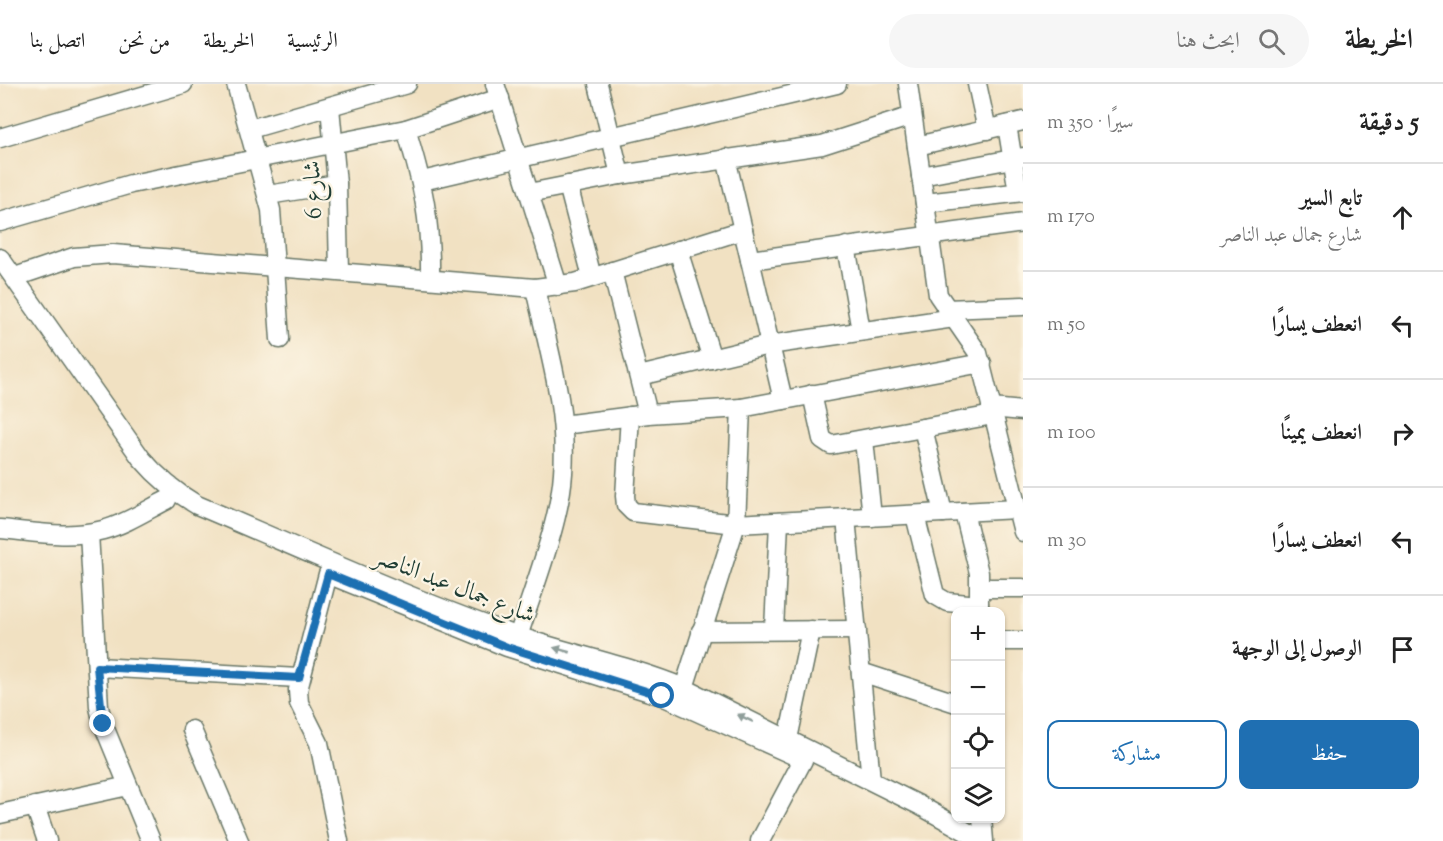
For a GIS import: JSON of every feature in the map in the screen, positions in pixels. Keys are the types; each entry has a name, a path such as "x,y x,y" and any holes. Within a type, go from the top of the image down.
{"street":[{"path":"0,138 183,84"},
{"path":"236,84 268,195 280,339"},
{"path":"250,129 407,84"},
{"path":"598,84 620,175"},
{"path":"422,181 837,84"},
{"path":"908,84 938,295 973,342 982,363 992,412 1015,469 1017,509 1023,532"},
{"path":"977,84 987,130"},
{"path":"0,222 89,195 406,129 497,91 558,286"},
{"name":"شارع 6","path":"330,107 337,184 339,271"},
{"path":"529,193 620,175 822,145 912,116"},
{"path":"917,146 1015,123 1021,192 925,203"},
{"path":"406,129 422,181 430,222 430,279"},
{"path":"726,158 783,400"},
{"path":"921,176 1018,158"},
{"path":"268,195 337,184"},
{"path":"568,185 592,277"},
{"path":"750,260 930,234 1023,224"},
{"path":"7,276 55,262 94,255 275,266 535,288 558,286 592,277 743,230"},
{"path":"846,246 861,331"},
{"path":"678,250 712,359"},
{"name":"شارع جمال عبد الناصر","path":"0,258 7,276 130,462 141,476 167,500 190,513 328,574 357,580 518,637 652,675 684,688 871,780 984,841"},
{"path":"612,271 639,376 639,415 626,505 633,512 735,524 1017,509"},
{"name":"شارع جمال عبد الناصر","path":"7,276 141,458 166,485 197,505 507,647 662,696 803,760 913,814 958,841"},
{"path":"518,637 559,503 563,476 563,425 535,288"},
{"path":"639,376 769,345 950,314 1023,306"},
{"path":"563,425 639,415 741,408 982,363"},
{"path":"812,394 824,442 831,445 923,428 992,412 1023,411"},
{"path":"684,688 735,524 741,408"},
{"path":"923,428 944,513"},
{"path":"864,440 872,517"},
{"path":"0,529 58,535 89,533 120,524 167,500"},
{"path":"964,512 976,558 979,601"},
{"path":"915,514 937,597 947,602 979,601 1023,588"},
{"path":"846,518 871,780"},
{"path":"774,630 779,522"},
{"path":"89,533 97,667 103,724 151,841"},
{"path":"328,574 299,678 299,703 320,743 339,841"},
{"path":"788,739 811,630"},
{"path":"701,631 857,630"},
{"path":"1005,641 1023,641"},
{"path":"97,667 299,678"},
{"path":"861,672 951,701"},
{"path":"192,730 239,841"},
{"path":"760,841 803,760"},
{"path":"0,814 128,786"},
{"path":"35,806 47,841"},
{"path":"982,823 984,841"}],"route":[{"path":"103,724 99,707 97,667 299,678 328,574 507,647 662,696"}]}
